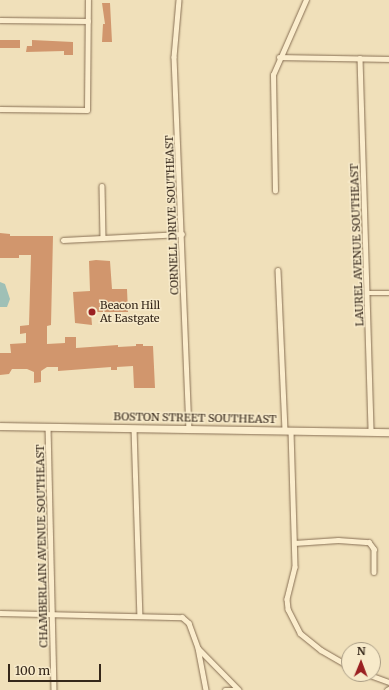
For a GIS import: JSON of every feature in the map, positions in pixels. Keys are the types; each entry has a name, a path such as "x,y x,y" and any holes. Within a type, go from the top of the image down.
{"street":[{"path":"0,109 87,110 88,0"},
{"name":"CORNELL DRIVE SOUTHEAST","path":"179,0 174,57 189,429"},
{"path":"275,191 273,75 279,57 306,0"},
{"path":"0,20 88,21"},
{"path":"279,57 389,59"},
{"name":"LAUREL AVENUE SOUTHEAST","path":"360,58 371,432"},
{"path":"102,186 103,238"},
{"path":"63,240 182,234"},
{"path":"278,270 295,567 287,599 288,610 300,633 321,650 341,661"},
{"path":"368,293 389,293"},
{"name":"BOSTON STREET SOUTHEAST","path":"0,426 389,432"},
{"name":"CHAMBERLAIN AVENUE SOUTHEAST","path":"48,426 54,690"},
{"path":"134,428 140,615"},
{"path":"294,543 338,540 369,542 374,549 374,572"},
{"path":"0,613 182,617 189,623 198,648 206,690"},
{"path":"198,648 239,690"},
{"path":"225,690 235,690"}],"water":[{"path":"0,282 5,284 10,299 7,307 0,307"}],"building":[{"path":"102,3 110,3 112,42 102,42 103,24 105,24"},
{"path":"0,40 20,40 20,48 0,48"},
{"path":"32,40 73,42 73,55 64,55 64,51 26,52 27,46 32,46"},
{"name":"Beacon Hill At Eastgate","path":"0,233 10,234 10,236 53,236 51,325 47,326 47,344 65,343 65,337 76,337 76,348 118,345 118,347 136,346 136,344 153,346 155,388 134,388 133,366 117,367 117,370 111,370 111,367 58,371 58,367 47,367 41,371 41,382 34,383 34,372 27,369 12,369 9,374 0,375 0,353 11,353 10,344 26,343 26,333 20,334 20,326 29,325 31,255 19,255 19,258 0,258"},
{"path":"89,261 110,261 112,289 127,289 128,312 93,312 91,313 92,325 75,323 73,292 90,291"}],"place":[{"name":"Beacon Hill At Eastgate","path":"92,312"}]}
